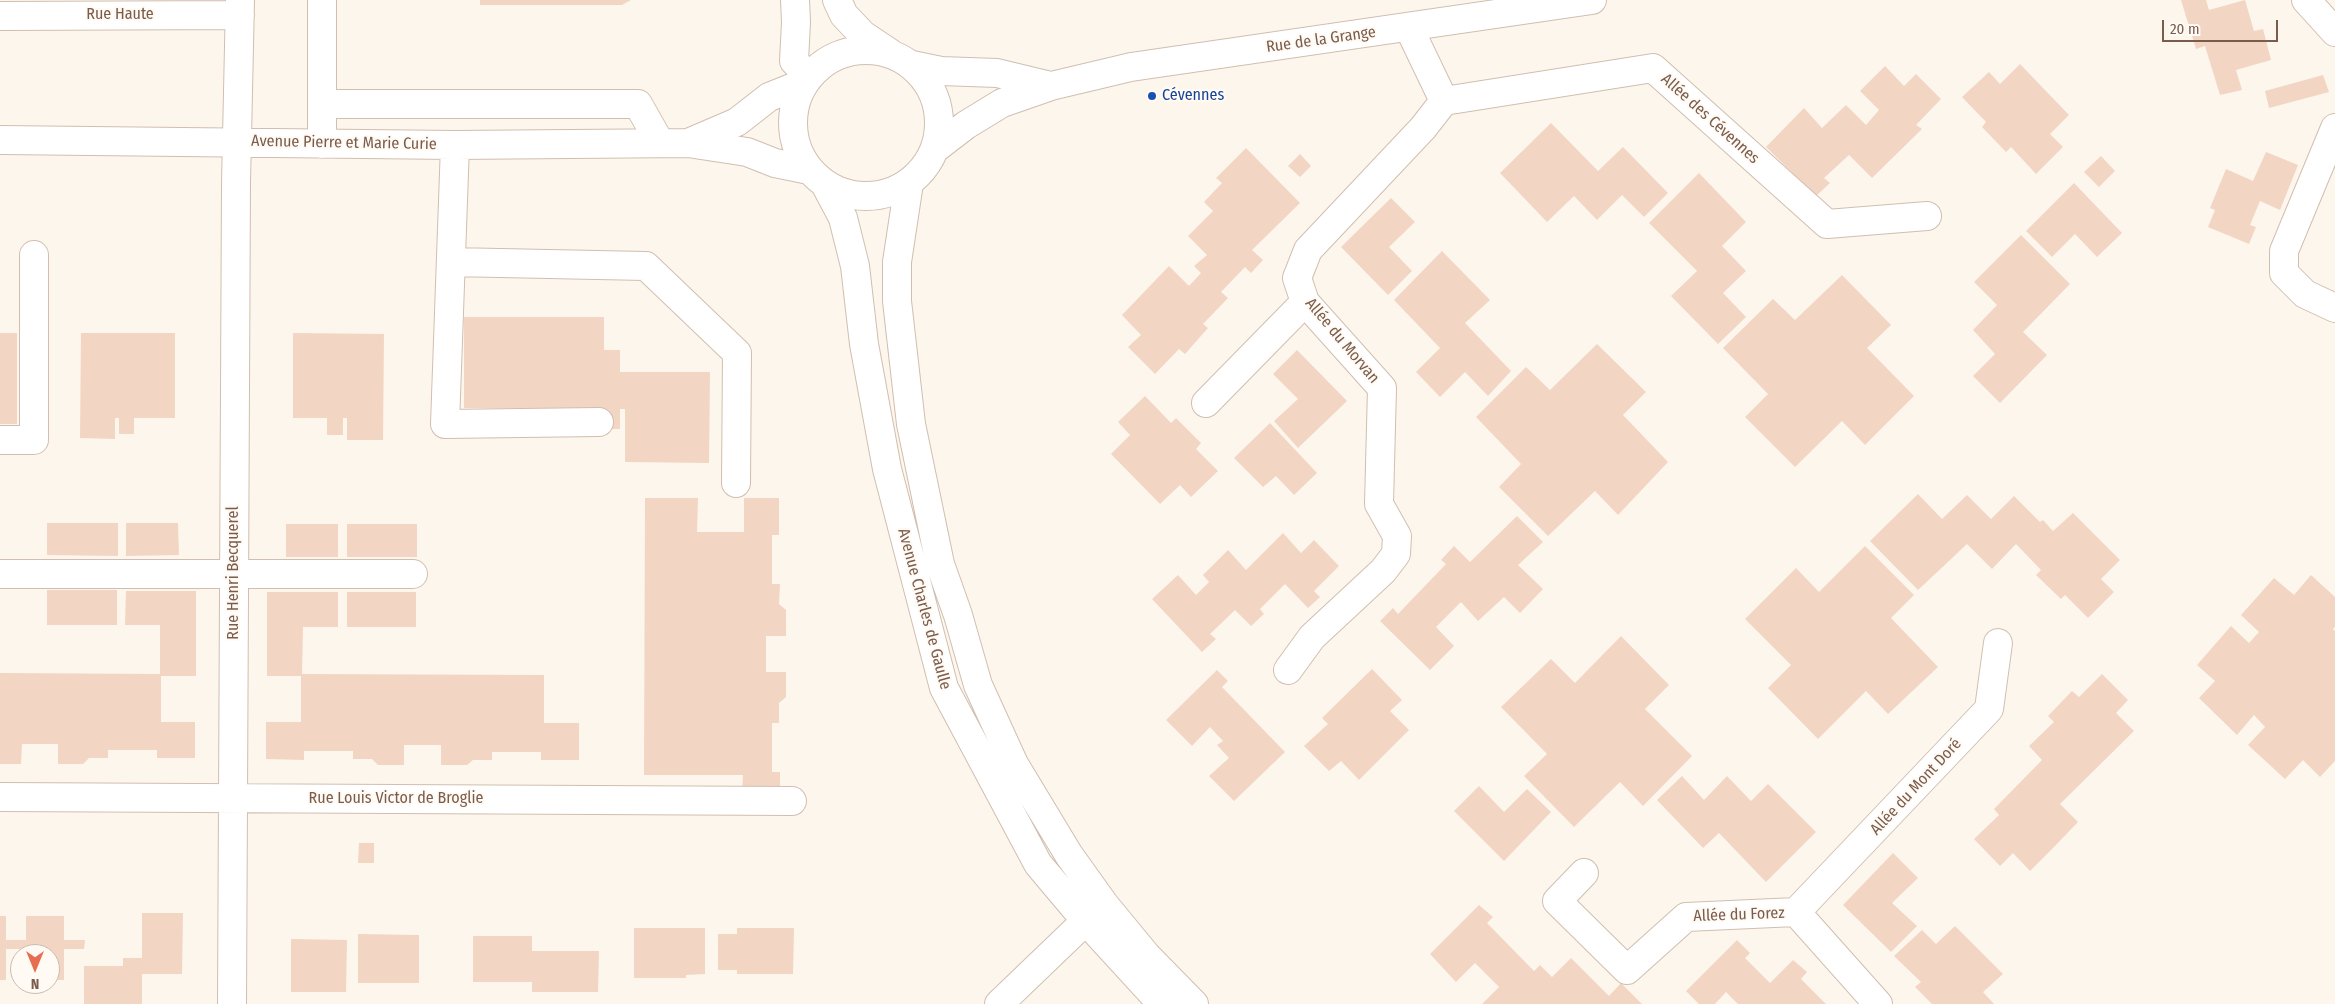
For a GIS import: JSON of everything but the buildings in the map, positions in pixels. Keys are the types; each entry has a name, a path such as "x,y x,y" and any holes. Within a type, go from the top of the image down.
{"street":[{"path":"322,0 322,144"},
{"path":"795,0 794,61 807,80"},
{"path":"837,0 844,15 863,35 902,59 928,82 938,104 940,126 936,148 925,168 909,184 889,193 866,197 844,194 817,177 797,150 792,130 794,104 807,80 822,64 845,52 868,50 902,59"},
{"name":"Rue de la Grange","path":"936,148 966,125 1002,103 1051,86 1132,67 1592,0"},
{"path":"2306,0 2335,32"},
{"name":"Rue Haute","path":"0,16 240,8"},
{"name":"Rue Henri Becquerel","path":"232,1004 237,142 240,8"},
{"path":"1408,28 1444,101"},
{"name":"Rue de la Grange","path":"902,59 942,71 997,73 1051,86"},
{"name":"Allée des Cévennes","path":"1444,101 1653,68 1827,224 1927,216"},
{"name":"Avenue Pierre et Marie Curie","path":"688,143 737,122 769,97 807,80"},
{"name":"Allée du Morvan","path":"1288,670 1312,637 1383,571 1396,554 1397,536 1378,504 1382,388 1305,302 1297,278 1308,250 1423,128 1444,101"},
{"path":"322,104 638,104 660,143"},
{"path":"2335,128 2284,251 2284,273 2304,294 2335,308"},
{"name":"Avenue Pierre et Marie Curie","path":"0,140 455,145 688,143 747,152 817,177"},
{"path":"455,145 445,424 599,422"},
{"name":"Avenue Charles de Gaulle","path":"817,177 843,218 855,266 864,344 887,469 944,688 1038,864 1146,955 1194,1004"},
{"name":"Avenue Charles de Gaulle","path":"909,184 897,262 898,309 912,424 940,564 958,616 978,685 1014,764 1069,855 1095,913 1162,1004"},
{"path":"0,440 34,440 34,255"},
{"path":"451,262 646,266 737,353 736,483"},
{"path":"1206,403 1305,302"},
{"path":"0,574 413,574"},
{"name":"Allée du Mont Doré","path":"1796,912 1989,709 1998,643"},
{"name":"Rue Louis Victor de Broglie","path":"0,796 792,801"},
{"name":"Allée du Forez","path":"1584,874 1556,901 1627,970 1686,917 1796,912 1878,1004"},
{"path":"999,1004 1095,913"}],"place":[{"name":"Cévennes","path":"1152,96"}]}
